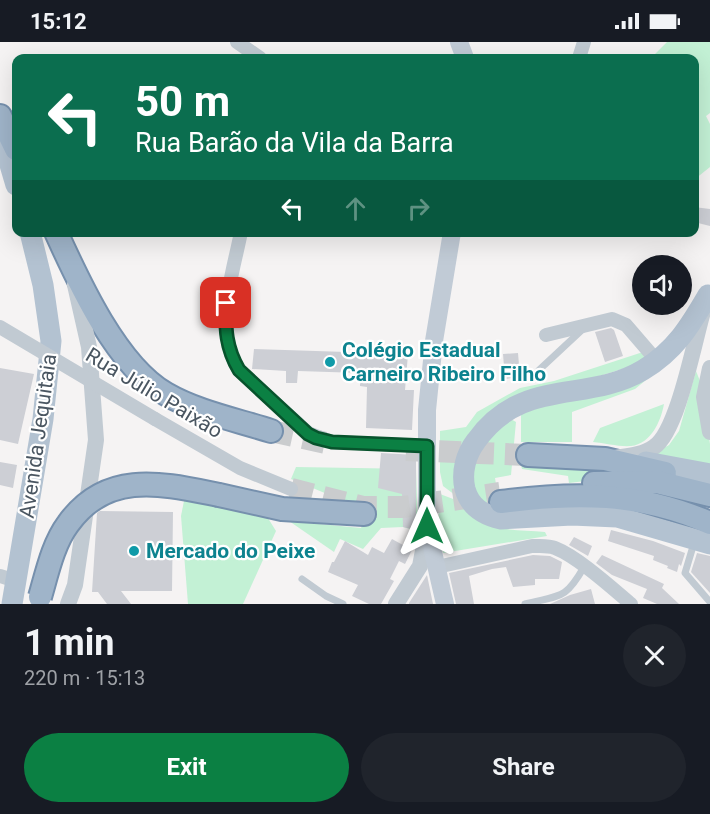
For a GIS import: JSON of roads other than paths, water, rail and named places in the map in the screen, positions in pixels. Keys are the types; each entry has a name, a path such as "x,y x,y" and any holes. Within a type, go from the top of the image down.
{"highway":[{"path":"0,116 12,141"},
{"path":"58,237 71,266 120,350 145,379 176,400 271,431"},
{"path":"528,455 605,459 662,471 710,486"},
{"path":"710,495 657,482 614,483 500,498 551,495 612,496 669,507 710,523"},
{"path":"39,600 52,559 67,525 86,505 112,490 145,483 162,483 282,509 364,514"},
{"path":"614,483 668,491 710,504"}],"main road":[{"path":"0,129 12,171"},
{"name":"Avenida Jequitaia","path":"12,604 8,579 43,419 51,341 43,285 31,237"},
{"path":"445,604 429,566 427,410 434,340 451,237"},
{"path":"702,542 617,517 572,515 519,519 492,517 474,506 465,488 464,468 473,445 497,418 514,406 545,395 624,378 640,372 657,361 687,333 709,290"},
{"path":"605,459 658,463 710,474"}],"street":[{"path":"237,42 254,54"},
{"path":"240,237 226,303 225,334 232,359 239,370 308,434 316,438 332,442 427,446"},
{"path":"68,604 75,585 96,440 89,347 71,266"},
{"path":"605,459 646,452 662,441 672,422 709,290"},
{"path":"546,335 612,319 626,325 657,361 676,357 689,360 708,376 704,409 710,432"},
{"name":"Rua Júlio Paixão","path":"0,327 240,468 291,489"},
{"path":"396,604 429,566 532,546 557,549 631,604"},
{"path":"75,585 84,604"}],"lane":[{"path":"539,370 586,326"},
{"path":"89,494 127,494"},
{"path":"702,542 685,573 710,602"},
{"path":"525,604 563,595 570,591 584,567"},
{"path":"302,579 326,596 343,604"}],"tunnel":[{"path":"271,431 335,445"},
{"path":"406,450 528,455"},
{"path":"291,489 363,507 403,507 500,493"}],"place":[{"name":"Colégio Estadual Carneiro Ribeiro Filho","path":"330,362"},
{"name":"Mercado do Peixe","path":"134,551"}]}
